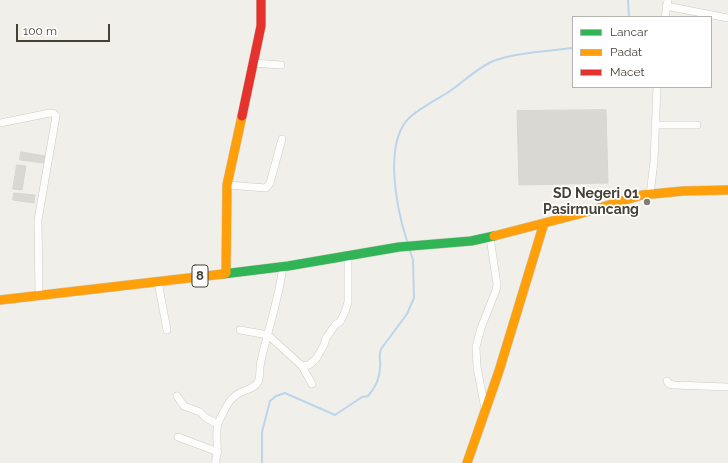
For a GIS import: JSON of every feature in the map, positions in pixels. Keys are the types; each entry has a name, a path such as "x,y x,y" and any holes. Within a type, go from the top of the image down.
{"main road":[{"path":"226,273 227,184 261,26 261,0"},
{"name":"8","path":"0,300 283,266 399,247 471,241 579,214 642,195 683,191 728,190"},
{"path":"466,462 486,410 544,223"}],"street":[{"path":"665,16 667,3 728,18"},
{"path":"253,63 282,65"},
{"path":"650,195 654,161 657,88"},
{"path":"0,123 50,113 55,114 56,116 38,220 39,295"},
{"path":"655,125 697,125"},
{"path":"227,184 266,188 272,176 282,139"},
{"path":"486,410 476,354 481,328 497,284 490,237"},
{"path":"302,366 309,365 316,359 324,345 326,338 336,324 340,322 345,312 348,302 348,256"},
{"path":"215,463 218,452 218,424 225,408 234,396 256,385 258,381 261,362 281,285 283,266"},
{"path":"158,282 167,330"},
{"path":"240,330 268,335 302,366 312,384"},
{"path":"667,381 669,384 674,385 728,387"},
{"path":"177,396 184,406 200,412 206,418 218,424"},
{"path":"178,437 218,452"}],"building":[{"path":"606,110 608,183 519,185 517,111"},
{"path":"21,152 45,156 44,163 20,160"},
{"path":"17,165 26,166 22,190 13,189"},
{"path":"14,193 35,195 34,203 13,200"}],"waterway":[{"path":"628,0 629,16"},
{"path":"407,241 396,195 394,160 396,144 401,129 409,118 489,63 518,55 572,48"},
{"path":"262,463 262,432 270,401 276,396 285,393 335,415 362,397 368,396 373,390 379,375 381,349 407,314 414,298 413,260 410,251"}],"traffic: fast":[{"path":"223,274 288,266 399,247 471,241 494,236"}],"traffic: slow":[{"path":"226,273 227,185 242,116"},
{"path":"494,236 579,214 642,195 683,191 728,190"},
{"path":"467,463 499,371 544,223"},
{"path":"0,300 223,274"}],"traffic: jam":[{"path":"242,116 261,26 261,0"}],"place":[{"name":"SD Negeri 01 Pasirmuncang","path":"647,202"}]}
